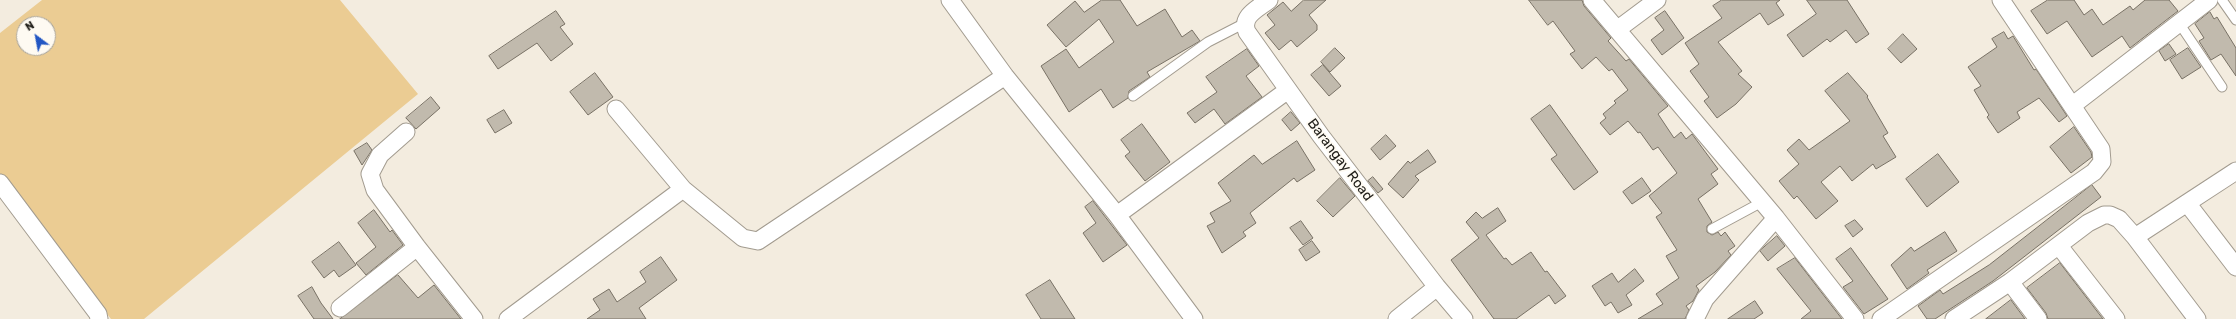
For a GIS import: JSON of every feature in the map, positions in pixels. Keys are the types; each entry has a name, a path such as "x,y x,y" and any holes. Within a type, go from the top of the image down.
{"street":[{"path":"950,0 1005,76 1117,215 1194,319"},
{"path":"1245,23 1251,13 1269,0"},
{"path":"1592,0 1776,218 1855,319"},
{"path":"1618,29 1657,0"},
{"path":"1881,319 2094,172 2102,162 2101,149 2073,105 2001,0"},
{"path":"2073,105 2209,0"},
{"name":"Barangay Road","path":"1245,23 1247,32 1288,90 1437,287 1464,319"},
{"path":"616,109 683,189 743,238 758,242 1005,76"},
{"path":"1117,215 1288,90"},
{"path":"406,132 380,155 370,174 375,190 417,248 474,319"},
{"path":"2135,237 2236,171"},
{"path":"0,183 98,314 99,319"},
{"path":"508,319 683,189"},
{"path":"2187,202 2236,267"},
{"path":"1956,318 2010,282 2088,223 2104,215 2110,215 2119,219 2135,237 2197,319"},
{"path":"1695,319 1705,299 1776,218"},
{"path":"2059,246 2116,319"},
{"path":"340,308 417,248"},
{"path":"2010,282 2038,319"},
{"path":"1397,319 1437,287"}],"lane":[{"path":"2222,0 2236,20"},
{"path":"1133,96 1219,35 1245,23"},
{"path":"2178,23 2222,87"},
{"path":"1712,229 1762,202"}],"shaded area":[{"path":"42,0 340,0 418,94 144,319 111,319 0,176 0,33 16,20 16,56 56,56 56,16 22,16"}],"building":[{"path":"1102,0 1120,0 1137,26 1165,9 1182,37 1192,30 1200,41 1147,72 1150,77 1129,91 1128,98 1113,108 1101,89 1069,112 1041,66 1066,49 1079,68 1114,42 1099,19 1066,47 1047,25 1075,1 1084,12"},
{"path":"1304,0 1326,0 1309,15 1317,25 1317,30 1297,47 1291,40 1279,50 1265,33 1275,25 1267,15 1283,2 1291,11"},
{"path":"1529,0 1582,0 1584,6 1611,38 1608,41 1626,61 1629,59 1668,106 1658,114 1674,138 1681,132 1686,139 1692,134 1718,169 1711,174 1718,184 1698,199 1712,222 1707,226 1707,232 1712,235 1718,232 1721,236 1725,232 1735,246 1728,251 1731,255 1715,272 1696,286 1699,290 1693,301 1686,306 1689,310 1685,319 1638,319 1663,304 1656,294 1679,278 1666,256 1677,250 1656,217 1662,213 1649,196 1677,173 1658,147 1653,150 1640,132 1638,133 1628,121 1610,135 1600,123 1606,118 1603,114 1616,103 1614,101 1628,90 1612,69 1609,71 1596,57 1582,69 1570,54 1575,51 1553,21 1548,25"},
{"path":"1722,0 1780,0 1776,3 1784,15 1768,25 1760,13 1718,42 1742,71 1738,74 1752,87 1736,104 1717,118 1704,101 1709,97 1690,71 1699,64 1685,43 1722,18 1713,6"},
{"path":"1807,0 1847,0 1869,34 1856,43 1846,30 1830,42 1827,39 1803,57 1787,35 1816,14"},
{"path":"2048,0 2074,0 2084,15 2092,9 2103,25 2130,6 2133,10 2145,0 2169,0 2178,11 2130,48 2122,36 2092,57 2067,21 2047,34 2031,11"},
{"path":"556,11 565,24 560,27 573,44 551,61 537,43 498,69 489,56"},
{"path":"1665,11 1684,38 1662,55 1651,40 1664,30 1655,18"},
{"path":"2210,12 2214,19 2217,17 2236,48 2236,76 2221,54 2211,60 2199,41 2204,38 2195,24"},
{"path":"2004,32 2008,39 2013,36 2034,70 2036,69 2067,116 2059,122 2039,98 2017,112 2020,118 1998,133 1987,117 1989,115 1974,90 1981,86 1968,67 1997,47 1992,39"},
{"path":"1903,34 1917,49 1901,63 1888,49"},
{"path":"2169,44 2176,54 2165,61 2159,51"},
{"path":"1335,48 1345,58 1330,72 1321,62"},
{"path":"2188,48 2201,67 2182,79 2170,60"},
{"path":"1247,49 1259,66 1246,76 1262,97 1225,124 1214,109 1195,123 1187,113 1217,92 1206,77"},
{"path":"1323,65 1341,86 1329,96 1311,75"},
{"path":"595,73 613,97 588,115 570,92"},
{"path":"1848,73 1868,96 1867,97 1888,133 1883,136 1896,157 1876,169 1873,164 1852,181 1840,166 1821,182 1838,201 1816,219 1797,196 1794,199 1779,181 1799,164 1787,150 1799,139 1809,150 1850,121 1825,91"},
{"path":"431,97 440,108 416,129 406,118"},
{"path":"1550,105 1598,172 1574,190 1551,159 1557,155 1531,119"},
{"path":"504,110 512,123 495,133 487,120"},
{"path":"1291,112 1300,123 1291,131 1282,120"},
{"path":"1142,124 1170,162 1145,181 1125,156 1130,152 1121,140"},
{"path":"2074,127 2091,152 2092,157 2071,173 2050,147"},
{"path":"1386,135 1396,146 1380,160 1371,149"},
{"path":"1297,141 1315,170 1297,182 1294,178 1250,213 1256,223 1243,232 1246,236 1222,253 1207,226 1215,222 1210,213 1231,201 1218,183 1254,155 1262,164"},
{"path":"367,143 372,150 362,165 354,151"},
{"path":"1428,150 1436,162 1415,176 1419,180 1403,198 1388,184 1408,161 1410,163"},
{"path":"1938,154 1959,182 1927,207 1906,179"},
{"path":"1373,177 1383,189 1378,193 1368,181"},
{"path":"1340,178 1355,196 1333,217 1317,201"},
{"path":"1642,178 1651,191 1632,204 1623,192"},
{"path":"2092,185 2101,197 1993,281 1935,319 1927,319 1918,306 1940,290 1943,294 1989,265"},
{"path":"1093,201 1127,245 1103,262 1083,233 1096,223 1085,207"},
{"path":"1498,208 1506,221 1486,235 1504,259 1506,258 1512,265 1531,252 1545,272 1547,271 1566,296 1555,304 1549,295 1516,319 1494,319 1451,260 1479,238 1466,222 1476,212 1482,218"},
{"path":"374,210 390,232 392,230 403,245 366,275 356,263 376,247 358,223"},
{"path":"1855,220 1863,229 1853,237 1845,226"},
{"path":"1301,221 1313,238 1303,245 1290,228"},
{"path":"1945,232 1957,251 1927,270 1929,273 1907,289 1891,265 1911,247 1914,251"},
{"path":"1777,236 1785,246 1768,261 1760,251"},
{"path":"1312,241 1320,252 1306,261 1299,250"},
{"path":"339,242 356,265 339,277 334,270 324,278 312,262"},
{"path":"1851,248 1888,299 1864,314 1843,287 1853,281 1836,259"},
{"path":"661,257 677,280 639,308 646,319 587,319 600,310 593,299 609,289 617,302 646,282 640,272"},
{"path":"1795,258 1842,319 1801,319 1811,311 1777,269"},
{"path":"2060,263 2103,319 2048,319 2046,313 2027,288"},
{"path":"1635,269 1644,281 1626,295 1632,305 1618,313 1611,302 1605,306 1592,286 1612,273 1618,282"},
{"path":"398,275 418,298 434,285 461,319 340,319"},
{"path":"1050,280 1075,319 1041,319 1026,295"},
{"path":"312,287 321,303 333,319 314,319 298,296"},
{"path":"2011,300 2025,319 1986,319"},
{"path":"1755,301 1763,313 1754,319 1728,319"}]}
